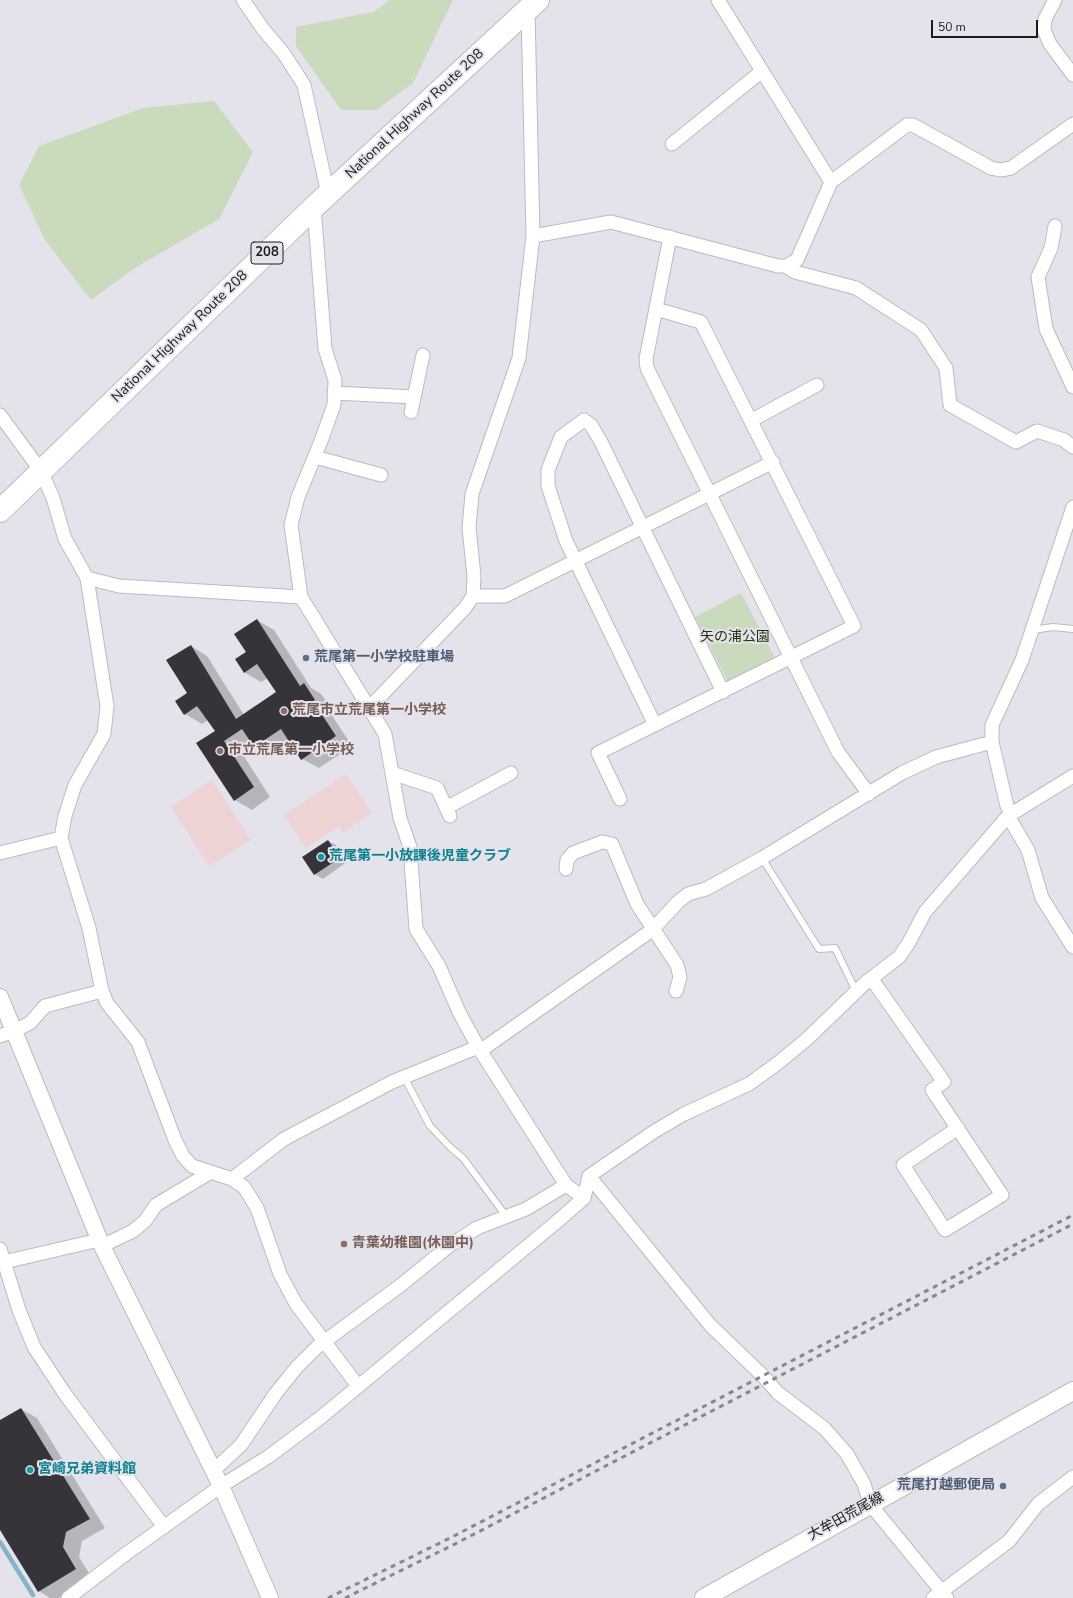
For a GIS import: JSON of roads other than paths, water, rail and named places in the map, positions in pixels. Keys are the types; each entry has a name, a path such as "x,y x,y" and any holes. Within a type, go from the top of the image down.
{"highway":[{"name":"National Highway Route 208","path":"0,511 321,201 533,5"}],"main road":[{"name":"大牟田荒尾線","path":"704,1598 1073,1391"}],"street":[{"path":"243,0 263,29 284,54 304,85 321,201 325,349 335,380 334,405 315,457 298,497 292,525 300,598 386,734 400,818 410,847 416,928 439,966 459,1012 479,1049 566,1185 584,1198"},
{"path":"718,0 830,182"},
{"path":"1055,0 1045,19 1044,30 1050,44 1073,75"},
{"path":"369,708 465,608 473,596 474,576 469,528 472,494 519,358 532,236 533,5"},
{"path":"672,144 762,71"},
{"path":"532,236 611,222 778,266 786,266 797,260 830,182 907,126 914,125 991,168 1000,170 1011,168 1073,124"},
{"path":"1055,226 1051,248 1038,276 1046,329 1073,387"},
{"path":"670,237 646,359 647,368 838,752 869,794"},
{"path":"786,266 795,272 856,288 921,330 946,368 950,405 1016,442 1037,431 1064,440 1073,448"},
{"path":"620,799 598,753 854,626 752,420 701,322 656,309"},
{"path":"411,412 423,355"},
{"path":"752,420 817,385"},
{"path":"334,393 414,397"},
{"path":"0,415 41,471 53,498 66,539 87,578 107,706 105,727 104,734 75,785 65,816 61,838 89,928 102,991 107,1002 138,1042 175,1140 183,1156 192,1166 232,1179 244,1187 258,1208 280,1274 296,1304 323,1342 358,1386"},
{"path":"655,725 566,541 548,486 548,470 561,437 584,420 591,425 601,442 723,692"},
{"path":"315,457 381,475"},
{"path":"473,596 505,596 575,560 710,495 773,462"},
{"path":"1073,507 1022,660 992,725 992,742 1008,811 1028,850 1042,898 1073,947"},
{"path":"87,578 120,586 300,598"},
{"path":"232,1179 284,1139 404,1077 479,1049 652,930 678,902 688,894 706,890 762,858 808,828 869,794 902,773 936,757 992,742"},
{"path":"392,773 437,788 448,812 511,773"},
{"path":"68,1598 221,1486 268,1456 320,1418 584,1198 589,1176 655,1131 684,1114 749,1084 778,1064 807,1039 856,991 899,957 908,944 925,912 1008,811 1073,776"},
{"path":"0,853 61,838"},
{"path":"566,869 567,860 574,853 602,842 612,844 637,904 652,930 677,965 680,977 676,991"},
{"path":"871,978 944,1082 932,1090 958,1128 1002,1195 945,1230 903,1165 958,1128"},
{"path":"7,1034 30,1023 45,1006 102,991"},
{"path":"0,997 7,1034 100,1243 221,1486 270,1598"},
{"path":"2,1263 100,1243 133,1231 145,1221 156,1204 211,1172"},
{"path":"589,1176 710,1325 763,1376 778,1393 824,1428 847,1454 864,1484 870,1504 940,1596 1010,1541 1038,1504 1073,1476"},
{"path":"213,1471 241,1445 280,1388 297,1367 323,1342 401,1285 450,1246 477,1228 526,1209 566,1185"},
{"path":"0,1249 2,1263 34,1347 65,1394 164,1527"}],"lane":[{"path":"1033,630 1053,627 1073,629"},
{"path":"762,858 819,949 835,948 856,991"},
{"path":"404,1077 430,1126 463,1158 506,1216"}],"waterway":[{"path":"0,1542 33,1595"}],"railway":[{"path":"328,1598 450,1538 1073,1215"},
{"path":"345,1598 453,1545 1073,1224"}],"place":[{"name":"荒尾第一小学校駐車場","path":"306,658"},
{"name":"荒尾市立荒尾第一小学校","path":"284,711"},
{"name":"市立荒尾第一小学校","path":"220,751"},
{"name":"荒尾第一小放課後児童クラブ","path":"321,857"},
{"name":"青葉幼稚園(休園中)","path":"344,1244"},
{"name":"宮崎兄弟資料館","path":"30,1470"},
{"name":"荒尾打越郵便局","path":"1003,1486"}],"park label":[{"name":"矢の浦公園","path":"735,638"}]}
